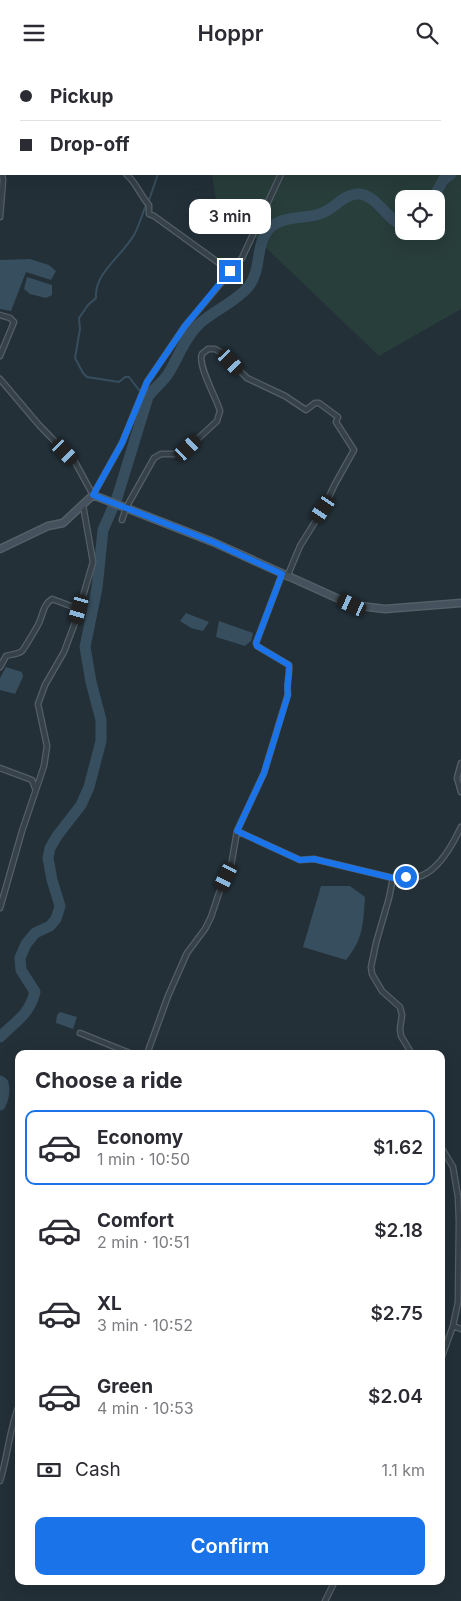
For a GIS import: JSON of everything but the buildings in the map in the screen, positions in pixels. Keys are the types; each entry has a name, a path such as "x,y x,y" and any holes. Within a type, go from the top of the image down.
{"street":[{"path":"0,217 2,175"},
{"path":"127,175 134,181 136,189 149,205 149,214 230,271"},
{"path":"0,549 48,526 62,523 93,495 122,443 147,382 185,326 242,258 281,175"},
{"path":"0,315 10,318 14,322 0,356"},
{"path":"122,520 126,508 154,458 161,455 178,454 188,448 217,421 220,411 201,361 202,354 208,349 215,349 222,353 247,378 286,396 306,410 315,403 319,403 338,417 336,422 354,450 323,509 284,575 256,643 257,646 289,665 290,675 286,686 288,695 264,773 237,831 231,866 221,887 211,917 205,929 187,953 168,995 148,1050"},
{"path":"0,379 39,425 76,462 93,495 213,542 352,605 385,609 461,603"},
{"path":"0,908 35,788 44,766 47,746 38,704 45,685 64,651 79,609 92,562 83,505"},
{"path":"0,667 6,657 18,654 24,650 28,639 39,623 46,603 52,599 79,609"},
{"path":"461,763 457,778 461,792"},
{"path":"0,768 32,780 35,788"},
{"path":"237,831 300,860 314,859 393,878 418,877 428,873 453,846 461,827"},
{"path":"393,878 371,967 372,975 382,991 400,1007 402,1015 401,1036 410,1050"},
{"path":"80,1033 122,1050"},
{"path":"445,1154 453,1167 458,1197 458,1302 445,1347"},
{"path":"452,1326 461,1329"},
{"path":"0,1481 15,1416"},
{"path":"326,1601 333,1585"}],"green space":[{"path":"212,175 461,175 461,309 379,356 216,200"}],"water":[{"path":"30,259 49,265 56,271 51,280 26,272 11,311 0,309 0,260"},
{"path":"27,277 52,285 52,295 46,298 30,294 24,289"},
{"path":"186,613 209,622 203,631 191,628 180,621"},
{"path":"219,621 253,633 251,641 245,646 216,637"},
{"path":"6,667 22,672 23,677 15,694 0,690 0,678"},
{"path":"321,886 350,886 365,897 362,930 356,945 346,960 303,947"},
{"path":"60,1012 77,1017 73,1029 56,1023 57,1015"}],"waterway":[{"path":"149,200 158,175"},
{"path":"438,190 443,180 450,175"},
{"path":"0,1037 26,1012 35,992 21,970 20,958 26,944 35,933 50,926 56,919 60,906 48,858 50,848 81,805 89,787 101,741 101,720 91,682 85,647 97,588 103,530 117,498 148,397 168,374 185,343 198,325 249,286 256,272 262,242 269,229 275,224 287,219 322,213 354,194 365,195 395,221"},
{"path":"146,205 134,235 104,273 99,281 96,298 88,305 79,318 80,329 75,358 87,377 119,382 125,377 129,377 139,390 148,397"},
{"path":"0,1081 3,1083 4,1091 0,1105"}],"route":[{"path":"230,271 185,326 147,382 122,443 93,495 213,542 282,574 256,643 257,646 289,665 290,675 286,686 288,695 264,773 237,831 300,860 314,859 393,878 406,877"}]}
